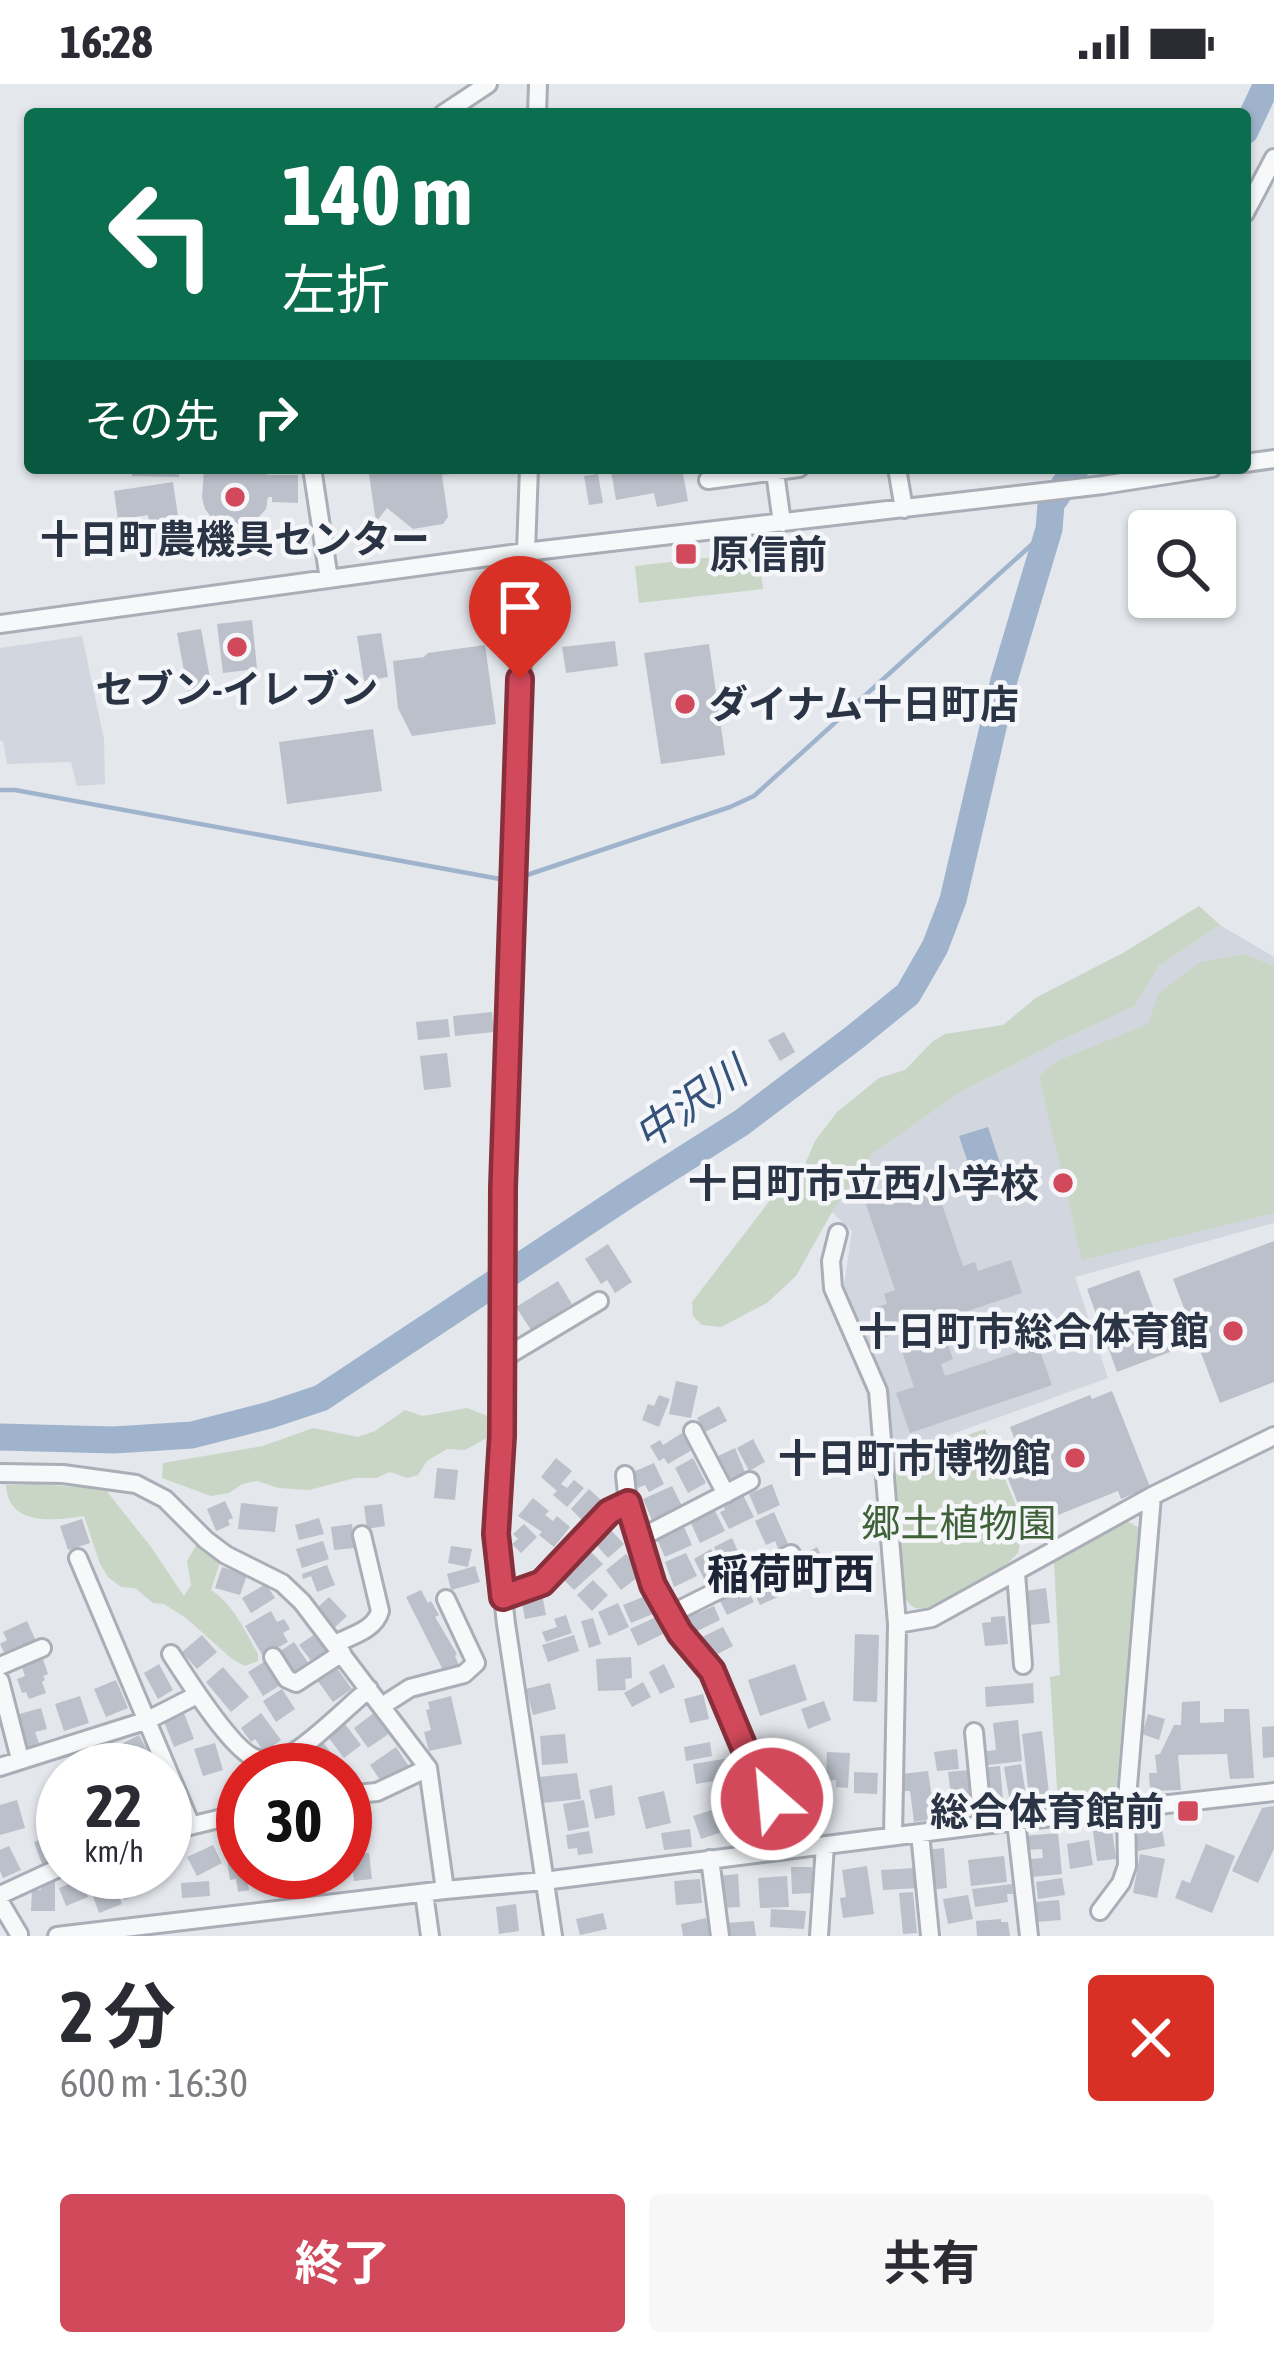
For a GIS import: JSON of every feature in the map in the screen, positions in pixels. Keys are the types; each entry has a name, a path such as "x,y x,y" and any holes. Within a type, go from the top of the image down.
{"street":[{"path":"452,108 488,84"},
{"path":"1251,202 1274,158"},
{"path":"313,474 329,579"},
{"path":"530,474 496,1534 553,1936"},
{"path":"708,480 758,474"},
{"path":"775,474 782,523"},
{"path":"898,474 904,508"},
{"path":"0,624 525,552 1039,493 1156,474"},
{"path":"838,1233 831,1261 832,1288 878,1391 897,1624 893,1836"},
{"path":"502,1359 599,1301"},
{"path":"693,1431 726,1494"},
{"path":"897,1624 932,1618 1152,1496 1274,1436"},
{"path":"0,1473 63,1474 136,1484 165,1499 226,1555 283,1582 428,1768 445,1890"},
{"path":"625,1475 628,1503 653,1585 680,1633 724,1692 751,1764 772,1799 783,1850"},
{"path":"638,1539 750,1481"},
{"path":"1100,1911 1127,1866 1126,1810 1152,1496"},
{"path":"503,1597 542,1583 609,1512 628,1503"},
{"path":"273,1657 286,1679 296,1683 377,1620 380,1611 362,1535"},
{"path":"669,1615 791,1554"},
{"path":"78,1558 157,1743"},
{"path":"1016,1573 1023,1665"},
{"path":"382,1706 410,1688 464,1674 476,1663 446,1599"},
{"path":"0,1666 42,1648"},
{"path":"171,1654 197,1695 242,1750 256,1759 272,1761 291,1754 369,1689"},
{"path":"0,1681 20,1760"},
{"path":"0,1767 148,1720 197,1695"},
{"path":"974,1732 983,1825"},
{"path":"372,1793 428,1768"},
{"path":"57,1936 171,1928 445,1890 1274,1792"},
{"path":"1016,1821 1029,1936"},
{"path":"920,1833 929,1936"},
{"path":"819,1936 825,1845"},
{"path":"710,1859 720,1936"},
{"path":"19,1934 0,1899 36,1880"},
{"path":"424,1893 430,1936"}],"shaded area":[{"path":"82,636 104,739 105,784 77,786 71,762 7,764 0,741 0,648"},
{"name":"十日町市立西小学校","path":"1220,925 1274,957 1274,1223 1075,1277 1108,1378 891,1456 886,1389 844,1285 852,1231 832,1212 872,1154 962,1091 1135,1006 1159,966"}],"green space":[{"path":"758,552 763,589 639,603 635,566"},
{"path":"1199,906 1220,925 1159,966 1135,1006 962,1091 872,1154 796,1276 767,1303 721,1327 702,1325 693,1316 692,1302 781,1186 803,1169 815,1141 837,1112 879,1078 905,1070 945,1034 1003,1025 1037,997 1123,953"},
{"path":"1245,954 1274,966 1274,1213 1082,1260 1039,1076 1059,1060 1148,1024 1159,993 1200,962"},
{"path":"467,1408 490,1417 494,1434 465,1450 447,1449 427,1461 418,1475 407,1478 390,1472 309,1490 257,1481 211,1496 162,1478 163,1463 263,1446 313,1428 358,1437 405,1410 423,1416"},
{"name":"郷土植物園","path":"985,1429 1024,1526 1018,1553 929,1608 914,1607 904,1595 896,1472 926,1449"},
{"path":"6,1485 105,1489 184,1596 191,1585 187,1561 197,1544 220,1562 211,1590 238,1619 258,1661 245,1666 232,1659 186,1618 108,1577 84,1516 34,1518 15,1508"},
{"path":"1127,1521 1139,1528 1116,1793 1058,1802 1050,1677 1060,1675 1054,1563"}],"water":[{"path":"988,1127 1007,1184 978,1193 959,1136"}],"building":[{"path":"132,474 179,474 179,477"},
{"name":"十日町農機具センター","path":"204,474 298,475 298,503 272,502 268,497 266,509 244,525 212,518 202,498"},
{"path":"369,474 452,474 442,475 448,517 443,524 413,529 387,508 376,522"},
{"path":"598,474 603,503 589,505 584,476"},
{"path":"612,474 683,474 688,501 657,507 654,493 616,500"},
{"path":"173,482 180,530 151,534 148,515 118,520 114,491"},
{"name":"セブン-イレブン","path":"252,620 257,669 223,673 217,624"},
{"name":"セブン-イレブン","path":"201,629 212,689 188,693 177,633"},
{"path":"381,633 388,677 364,681 357,636"},
{"path":"615,641 618,666 566,673 562,647"},
{"name":"ダイナム十日町店","path":"709,644 725,755 661,764 644,653"},
{"path":"485,645 496,724 412,736 398,708 393,661"},
{"path":"373,729 382,791 287,804 279,742"},
{"path":"492,1012 494,1032 455,1036 453,1016"},
{"path":"448,1019 450,1037 418,1040 416,1022"},
{"path":"784,1032 795,1052 780,1061 768,1040"},
{"path":"447,1053 451,1087 424,1090 420,1056"},
{"path":"933,1178 963,1266 975,1262 978,1271 1011,1260 1022,1293 926,1325 930,1335 943,1330 953,1359 941,1364 945,1376 1038,1345 1052,1385 910,1433 896,1393 914,1387 900,1345 913,1341 909,1329 883,1338 873,1308 887,1304 884,1294 895,1290 865,1201"},
{"name":"十日町市総合体育館","path":"1274,1241 1274,1382 1220,1403 1173,1279"},
{"path":"608,1244 632,1282 615,1293 607,1280 601,1284 585,1259"},
{"path":"1139,1270 1170,1352 1117,1372 1087,1289"},
{"path":"558,1281 572,1304 531,1330 516,1307"},
{"path":"676,1381 698,1386 691,1418 669,1414"},
{"name":"十日町市博物館","path":"1112,1391 1150,1487 1121,1499 1118,1491 1048,1519 1044,1508 1023,1516 1001,1461 1020,1454 1010,1427"},
{"path":"659,1395 670,1399 659,1427 642,1420 648,1404 654,1406"},
{"path":"719,1406 727,1421 705,1432 697,1418"},
{"path":"682,1433 692,1450 668,1464 664,1458 659,1461 650,1446 660,1440 663,1445"},
{"path":"753,1439 765,1462 749,1471 737,1448"},
{"path":"735,1448 747,1477 729,1485 716,1457"},
{"path":"556,1458 572,1471 561,1484 567,1488 574,1480 584,1488 567,1507 541,1477"},
{"path":"693,1458 706,1483 688,1493 675,1468"},
{"path":"654,1463 664,1484 649,1492 645,1485 638,1488 631,1473"},
{"path":"437,1468 458,1470 455,1500 434,1498"},
{"path":"772,1484 780,1505 758,1515 749,1494"},
{"path":"672,1486 682,1506 652,1520 643,1499"},
{"path":"589,1489 602,1501 583,1521 571,1509"},
{"path":"743,1495 754,1517 729,1529 720,1512 725,1510 723,1505"},
{"path":"533,1498 549,1511 545,1515 553,1521 557,1516 570,1527 554,1547 518,1516"},
{"path":"225,1501 233,1518 228,1520 230,1525 216,1531 207,1509"},
{"path":"241,1503 278,1507 275,1532 238,1529"},
{"path":"382,1504 385,1526 367,1529 364,1506"},
{"path":"713,1507 725,1531 700,1543 690,1521"},
{"path":"774,1512 789,1546 779,1551 775,1541 766,1545 755,1521"},
{"path":"319,1518 324,1534 299,1540 295,1525"},
{"path":"82,1519 90,1543 68,1550 60,1526"},
{"path":"682,1522 692,1545 665,1557 657,1539"},
{"path":"352,1524 355,1548 334,1550 331,1527"},
{"path":"524,1524 537,1537 521,1553 512,1544 518,1539 513,1534"},
{"path":"605,1524 624,1544 608,1558 590,1538"},
{"path":"732,1538 746,1569 728,1578 714,1547"},
{"path":"323,1541 329,1559 302,1568 296,1549"},
{"path":"451,1546 472,1549 468,1567 448,1563"},
{"path":"585,1546 603,1564 574,1590 557,1573"},
{"path":"817,1547 828,1568 802,1581 791,1561"},
{"path":"711,1549 724,1574 706,1583 694,1559"},
{"path":"686,1553 697,1576 674,1587 665,1562"},
{"path":"626,1554 642,1574 621,1590 606,1570"},
{"path":"327,1565 335,1585 317,1592 311,1576 303,1579 302,1574"},
{"path":"475,1566 480,1582 451,1590 447,1574"},
{"path":"222,1567 247,1575 240,1595 215,1588"},
{"path":"778,1568 789,1592 760,1605 749,1582"},
{"path":"593,1580 608,1595 592,1611 577,1595"},
{"path":"266,1584 275,1598 251,1613 242,1598"},
{"path":"744,1584 754,1602 727,1615 718,1597"},
{"path":"1046,1588 1050,1623 1030,1625 1026,1591"},
{"path":"421,1590 457,1654 460,1667 445,1674 406,1597"},
{"path":"653,1593 660,1611 631,1623 623,1605"},
{"path":"542,1594 546,1615 525,1619 521,1598"},
{"path":"329,1597 347,1616 333,1629 315,1610"},
{"path":"618,1603 629,1627 609,1636 598,1612"},
{"path":"714,1606 720,1620 691,1634 682,1614"},
{"path":"271,1611 277,1622 284,1619 290,1629 283,1633 288,1642 263,1656 245,1626"},
{"path":"566,1615 572,1633 546,1642 542,1632 557,1627 554,1619"},
{"path":"1005,1616 1008,1644 985,1646 982,1623"},
{"path":"656,1617 663,1634 638,1646 630,1629"},
{"path":"593,1618 601,1644 589,1648 581,1621"},
{"path":"27,1621 36,1641 6,1656 0,1644 7,1640 3,1632"},
{"path":"723,1627 733,1646 708,1659 698,1639"},
{"path":"315,1634 327,1651 312,1662 299,1645"},
{"path":"855,1634 879,1635 877,1702 853,1701"},
{"path":"202,1635 217,1652 197,1669 182,1652"},
{"path":"574,1635 579,1651 548,1662 542,1645"},
{"path":"294,1642 311,1667 294,1678 277,1653"},
{"path":"42,1656 48,1674 42,1682 46,1693 29,1699 17,1679 25,1676 21,1664"},
{"path":"631,1657 632,1678 625,1679 626,1690 598,1691 596,1659"},
{"path":"267,1660 282,1684 263,1696 248,1672"},
{"path":"159,1664 173,1690 158,1699 144,1673"},
{"path":"334,1664 352,1689 333,1702 315,1677"},
{"path":"664,1664 675,1687 660,1694 649,1672"},
{"path":"795,1664 807,1700 760,1716 748,1680"},
{"path":"223,1667 249,1697 231,1712 206,1682"},
{"path":"116,1680 128,1708 106,1717 94,1689"},
{"path":"643,1682 651,1697 632,1707 624,1693"},
{"path":"550,1683 556,1709 533,1715 526,1689"},
{"path":"1033,1683 1034,1703 986,1707 985,1687"},
{"path":"282,1689 295,1709 276,1722 263,1701"},
{"path":"703,1694 709,1719 690,1723 684,1699"},
{"path":"80,1696 89,1723 64,1731 55,1704"},
{"path":"451,1696 462,1744 429,1751 424,1732 431,1730 428,1702"},
{"path":"824,1701 831,1720 808,1729 801,1709"},
{"path":"1200,1701 1200,1723 1224,1722 1224,1709 1249,1709 1254,1778 1230,1779 1227,1754 1178,1755 1181,1790 1150,1791 1149,1773 1157,1773 1155,1755 1160,1754 1174,1725 1181,1725 1182,1702"},
{"path":"41,1708 47,1729 35,1732 36,1747 22,1751 12,1716"},
{"path":"375,1712 390,1733 372,1745 354,1728"},
{"path":"184,1713 194,1739 172,1743 164,1722"},
{"path":"261,1713 281,1740 251,1742 241,1728"},
{"path":"1148,1714 1165,1719 1159,1740 1142,1734"},
{"path":"1018,1720 1022,1761 980,1766 978,1752 996,1750 993,1723"},
{"path":"345,1724 359,1743 333,1743 328,1737"},
{"path":"1274,1726 1274,1757 1263,1758 1262,1727"},
{"path":"1042,1731 1049,1794 1029,1796 1022,1734"},
{"path":"565,1734 568,1763 542,1765 540,1736"},
{"path":"710,1742 712,1756 686,1761 684,1747"},
{"path":"215,1743 216,1772 203,1776 194,1749"},
{"path":"396,1747 410,1768 384,1786 372,1764"},
{"path":"796,1749 799,1777 772,1780 769,1752"},
{"path":"957,1749 959,1769 937,1771 934,1752"},
{"path":"827,1752 850,1753 848,1788 826,1780"},
{"path":"730,1758 733,1778 696,1784 693,1764"},
{"path":"1021,1764 1026,1795 1009,1797 1004,1767"},
{"path":"1000,1766 1003,1799 983,1801 980,1768"},
{"path":"969,1770 974,1810 953,1813 948,1772"},
{"path":"928,1771 935,1819 914,1822 910,1791 903,1791 901,1774"},
{"path":"854,1772 878,1773 877,1794 854,1793"},
{"path":"577,1773 581,1799 542,1803 539,1777"},
{"path":"754,1783 758,1807 730,1812 729,1807 722,1808 718,1788"},
{"path":"612,1785 615,1815 595,1819 589,1790"},
{"path":"664,1791 671,1823 646,1829 638,1797"},
{"path":"17,1800 25,1828 0,1835 0,1805"},
{"path":"584,1800 589,1827 568,1831 563,1804"},
{"path":"1274,1806 1274,1849 1258,1883 1232,1871 1262,1808"},
{"path":"715,1809 722,1832 701,1839 693,1816"},
{"path":"1161,1824 1165,1846 1138,1851 1134,1828"},
{"path":"690,1829 692,1847 664,1850 661,1833"},
{"path":"1112,1829 1116,1859 1097,1861 1093,1831"},
{"path":"589,1831 593,1853 578,1855 577,1848 568,1849 566,1835"},
{"path":"1058,1833 1062,1874 1032,1877 1030,1859 1043,1858 1042,1849 1024,1850 1023,1836"},
{"path":"1089,1840 1093,1865 1070,1869 1067,1844"},
{"path":"1206,1844 1235,1856 1212,1913 1175,1898 1182,1880 1190,1883"},
{"path":"213,1845 216,1866 197,1876 192,1855"},
{"path":"9,1846 21,1870 3,1878 0,1850"},
{"path":"944,1848 947,1888 929,1890 926,1850"},
{"path":"1140,1854 1165,1859 1157,1898 1133,1893"},
{"path":"1004,1856 1007,1882 971,1886 968,1860"},
{"path":"867,1866 874,1914 843,1918 842,1870"},
{"path":"791,1867 812,1867 813,1893 792,1894"},
{"path":"916,1868 918,1888 883,1890 881,1870"},
{"path":"738,1874 740,1907 720,1908 718,1876"},
{"path":"787,1876 789,1907 760,1908 758,1878"},
{"path":"1062,1878 1065,1895 1038,1899 1036,1882"},
{"path":"700,1879 702,1903 676,1905 674,1881"},
{"path":"209,1881 210,1896 192,1897 192,1882"},
{"path":"1012,1884 1008,1902 975,1907 972,1889"},
{"path":"32,1890 36,1890 36,1899 55,1899 55,1911 31,1911"},
{"path":"913,1892 917,1933 903,1934 899,1893"},
{"path":"968,1895 973,1919 948,1924 943,1899"},
{"path":"94,1899 120,1899 122,1904 99,1913"},
{"path":"1059,1900 1061,1920 1036,1922 1034,1902"},
{"path":"516,1904 519,1931 499,1934 496,1907"},
{"path":"771,1909 806,1911 804,1929 770,1927"},
{"path":"603,1913 607,1929 580,1935 576,1919"},
{"path":"706,1918 710,1936 683,1936 681,1924"},
{"path":"754,1921 756,1936 728,1936 726,1923"},
{"path":"976,1921 1008,1922 1010,1936 977,1936"}],"waterway":[{"name":"中沢川","path":"1251,118 1267,84"},
{"name":"中沢川","path":"0,1437 114,1440 192,1435 321,1398 741,1123 908,994 935,947 953,900 1004,680 1049,529 1051,504 1072,474"},
{"path":"0,790 500,879 524,876 754,796 1049,529"}],"place":[{"name":"十日町農機具センター","path":"235,497"},
{"name":"原信前","path":"686,554"},
{"name":"セブン-イレブン","path":"237,647"},
{"name":"ダイナム十日町店","path":"685,704"},
{"name":"十日町市立西小学校","path":"1063,1183"},
{"name":"十日町市総合体育館","path":"1233,1331"},
{"name":"十日町市博物館","path":"1075,1458"},
{"name":"総合体育館前","path":"1188,1811"}],"district":[{"name":"稲荷町西","path":"791,1574"}],"route":[{"path":"520,679 496,1534 503,1597 542,1583 609,1512 628,1503 653,1585 680,1633 724,1692 751,1764 772,1799"}]}
